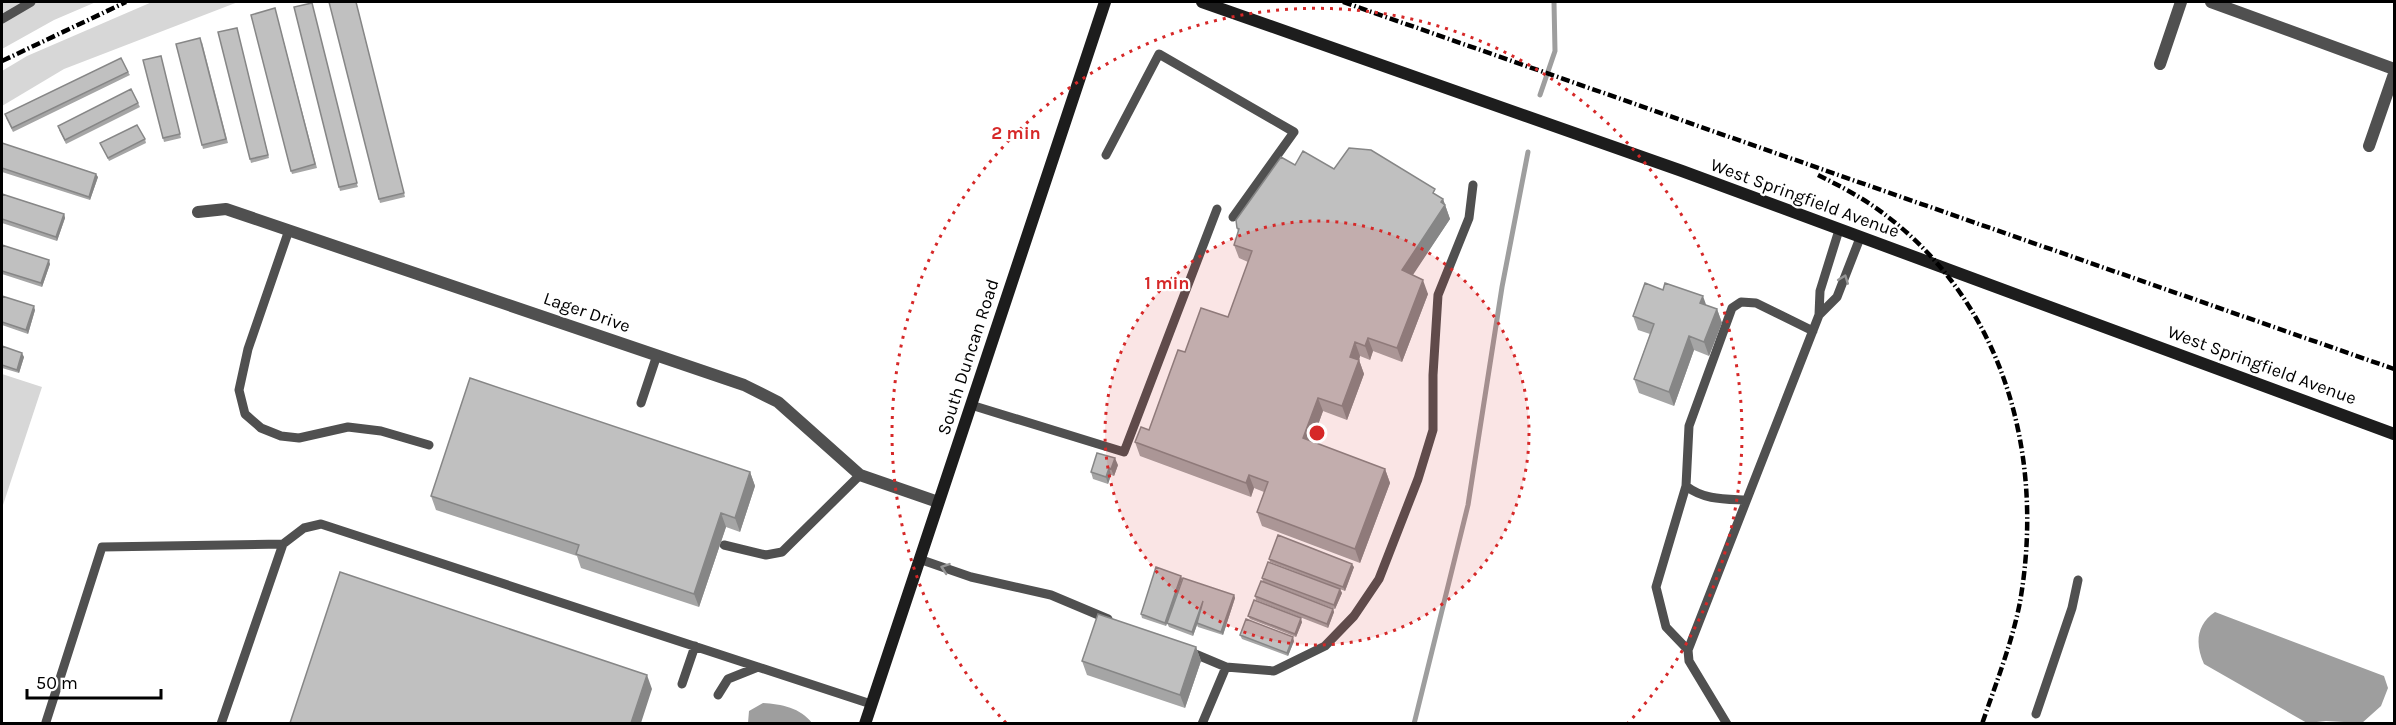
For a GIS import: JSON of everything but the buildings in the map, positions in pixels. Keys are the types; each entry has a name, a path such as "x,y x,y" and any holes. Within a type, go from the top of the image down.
{"main road":[{"name":"South Duncan Road","path":"865,723 1104,2"},
{"name":"West Springfield Avenue","path":"1202,2 1682,171 2394,434"}],"street":[{"path":"2160,64 2181,2"},
{"path":"2211,2 2394,69"},
{"path":"2369,146 2394,74"},
{"name":"Lager Drive","path":"198,212 226,209 744,385 778,402 860,475 938,502"}],"lane":[{"path":"2,19 31,2"},
{"path":"1106,155 1158,54 1294,132 1233,217"},
{"path":"1182,649 1226,667 1274,671 1325,646 1354,616 1379,579 1418,479 1433,430 1433,375 1438,295 1469,218 1473,185"},
{"path":"971,405 1124,452 1217,209"},
{"path":"289,230 248,349 239,390 245,414 261,428 281,436 299,438 348,427 381,431 429,445"},
{"path":"1727,723 1689,661 1688,650 1819,315 1820,291 1839,230"},
{"path":"1819,315 1837,297 1860,237"},
{"path":"1688,650 1666,627 1656,587 1686,486 1689,426 1732,308 1741,302 1756,303 1813,331"},
{"path":"641,403 657,355"},
{"path":"724,545 766,555 782,552 860,475"},
{"path":"1686,486 1696,494 1715,499 1746,500"},
{"path":"221,723 283,544 304,528 321,524 871,704"},
{"path":"46,722 102,547 283,544"},
{"path":"920,559 971,577 1051,595 1117,622"},
{"path":"2036,714 2072,608 2078,580"},
{"path":"682,684 695,646"},
{"path":"718,695 728,678 759,667"},
{"path":"1202,723 1226,667"}],"shaded area":[{"path":"2,2 96,2 54,20 2,49"},
{"path":"152,2 238,2 64,69 2,106 2,71 27,56"},
{"path":"2,374 42,387 2,508"},
{"path":"2215,612 2384,676 2388,688 2381,706 2362,723 2326,721 2307,723 2204,664 2199,649 2199,635 2204,623"},
{"path":"763,703 790,708 802,714 812,723 748,723 749,711"}],"waterway":[{"path":"1540,95 1555,51 1554,2"},
{"path":"1414,724 1468,505 1502,287 1528,152"}],"railway":[{"path":"2,61 126,2"},
{"path":"1343,2 2394,369"},
{"path":"1818,175 1880,211 1929,254 1962,295 1988,341 2008,390 2020,441 2027,494 2026,548 2017,617 1982,724"}]}
